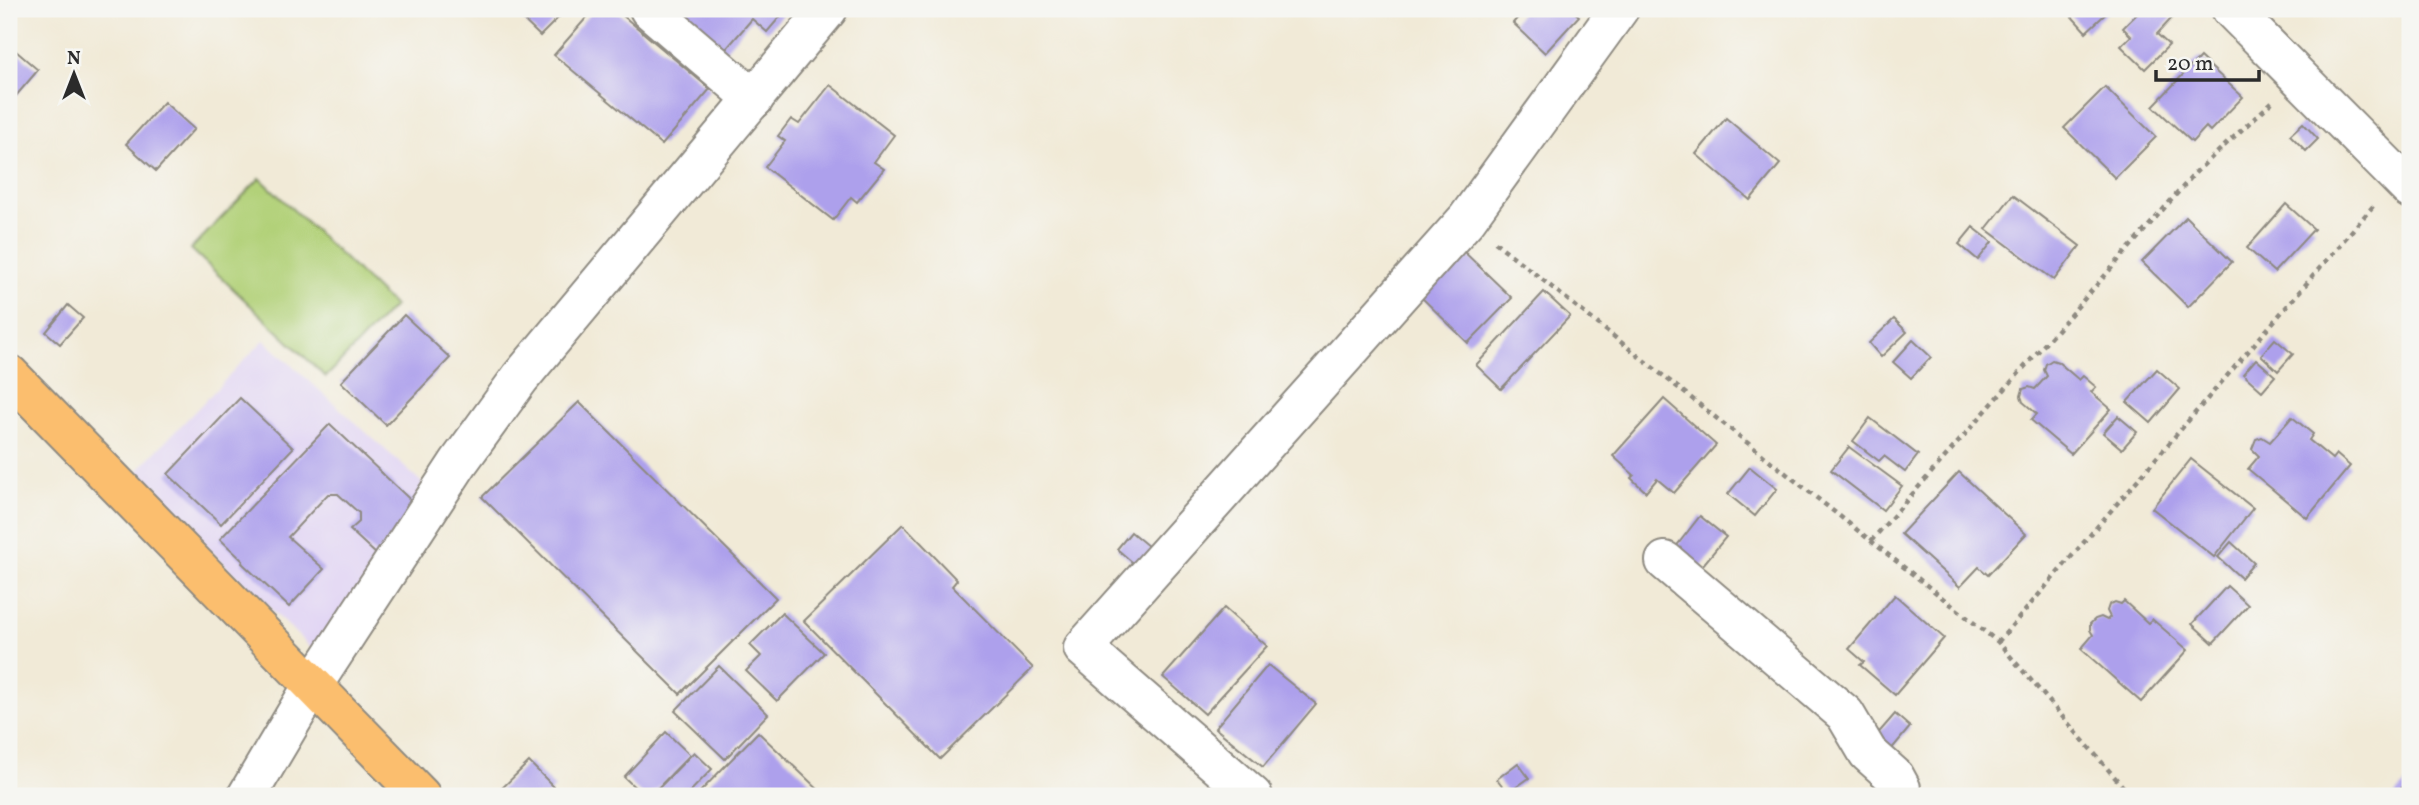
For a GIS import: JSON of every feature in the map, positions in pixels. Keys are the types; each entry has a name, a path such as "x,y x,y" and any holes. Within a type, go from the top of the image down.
{"main road":[{"path":"9,374 421,796"}],"street":[{"path":"649,9 754,99"},
{"path":"1253,796 1083,648 1467,219 1619,9"},
{"path":"2231,9 2404,183"},
{"path":"247,796 313,685 459,462 520,378 754,99 817,13"},
{"path":"1665,561 1845,714 1868,753 1895,777 1901,788 1893,796"}],"path":[{"path":"1871,541 2197,172 2299,77"},
{"path":"1998,642 2404,183"},
{"path":"1467,219 1998,642 2131,796"}],"shaded area":[{"path":"264,340 441,500 316,653 133,475"}],"green space":[{"path":"260,178 394,306 326,377 191,249"}],"building":[{"path":"512,9 567,9 540,36"},
{"path":"594,9 615,9 710,89 662,145 554,55"},
{"path":"682,9 785,11 767,32 752,19 721,55 676,16"},
{"path":"1525,9 1571,9 1579,16 1545,53 1513,23"},
{"path":"2065,9 2111,9 2086,32"},
{"path":"2142,9 2163,9 2172,18 2157,34 2169,45 2145,69 2121,46 2131,36 2123,28"},
{"path":"9,45 38,70 9,104"},
{"path":"2200,57 2243,97 2210,131 2206,127 2192,142 2153,106"},
{"path":"830,85 894,135 874,162 884,169 857,202 851,197 833,220 765,167 785,141 778,136 791,119 799,124"},
{"path":"2105,87 2156,137 2115,178 2064,128"},
{"path":"164,102 194,129 156,171 126,144"},
{"path":"1726,118 1780,164 1750,200 1696,154"},
{"path":"2303,123 2318,139 2306,151 2290,135"},
{"path":"2013,195 2080,246 2054,280 1986,229"},
{"path":"2286,204 2314,229 2274,272 2247,248"},
{"path":"2186,217 2232,262 2188,307 2142,262"},
{"path":"1973,227 1992,242 1978,260 1959,244"},
{"path":"1457,245 1512,298 1468,343 1414,290"},
{"path":"1544,292 1570,316 1501,389 1476,365"},
{"path":"68,305 83,318 60,344 46,332"},
{"path":"404,315 450,358 386,425 341,382"},
{"path":"1894,319 1907,332 1881,357 1869,343"},
{"path":"2275,339 2293,354 2278,371 2261,355"},
{"path":"1913,340 1931,357 1911,378 1893,362"},
{"path":"2256,359 2275,376 2262,391 2243,374"},
{"path":"2052,360 2079,380 2083,376 2096,387 2091,392 2111,409 2071,454 2031,420 2037,414 2023,402 2021,396 2023,389 2035,389 2047,376 2044,370 2046,364"},
{"path":"2157,369 2180,389 2151,423 2127,402"},
{"path":"240,398 293,448 221,524 168,474"},
{"path":"1664,399 1716,445 1674,493 1657,479 1646,492 1631,478 1634,475 1613,456"},
{"path":"579,402 776,598 680,694 482,497"},
{"path":"2118,416 2137,432 2122,449 2103,433"},
{"path":"2292,417 2313,434 2309,440 2332,459 2336,454 2350,466 2307,518 2248,469 2259,456 2252,449 2256,439 2262,437 2270,442"},
{"path":"1870,418 1918,455 1905,472 1884,456 1879,461 1853,441"},
{"path":"330,424 420,509 376,554 350,530 359,522 359,513 338,494 328,494 288,537 324,569 289,607 220,539"},
{"path":"1849,447 1902,486 1883,510 1831,470"},
{"path":"2191,459 2253,508 2214,557 2152,508"},
{"path":"1750,467 1777,489 1755,516 1728,494"},
{"path":"1959,472 2026,534 1988,575 1979,567 1960,587 1901,534"},
{"path":"1700,516 1726,537 1693,577 1668,557"},
{"path":"903,524 957,580 952,586 1033,668 940,759 804,621"},
{"path":"1131,532 1154,551 1139,568 1117,549"},
{"path":"2231,542 2254,563 2241,578 2218,557"},
{"path":"2227,586 2248,605 2213,643 2192,624"},
{"path":"1895,595 1944,638 1895,695 1860,665 1864,662 1849,649"},
{"path":"2124,601 2148,623 2152,619 2188,650 2141,702 2081,649 2093,635 2090,624 2101,617 2107,620 2110,617 2107,611 2109,605 2115,602 2121,604"},
{"path":"1224,608 1267,646 1205,714 1163,677"},
{"path":"782,613 824,653 777,701 746,671 761,656 750,645"},
{"path":"1268,665 1316,704 1263,767 1215,728"},
{"path":"719,666 768,714 725,759 675,711"},
{"path":"1895,714 1910,727 1890,751 1875,737"},
{"path":"666,732 690,755 650,796 644,796 624,777"},
{"path":"758,732 825,796 696,796"},
{"path":"694,752 712,769 686,796 657,796 654,793"},
{"path":"529,762 555,788 547,796 494,796"},
{"path":"1518,763 1529,778 1508,793 1497,779"},
{"path":"2410,779 2410,796 2394,796"}]}
